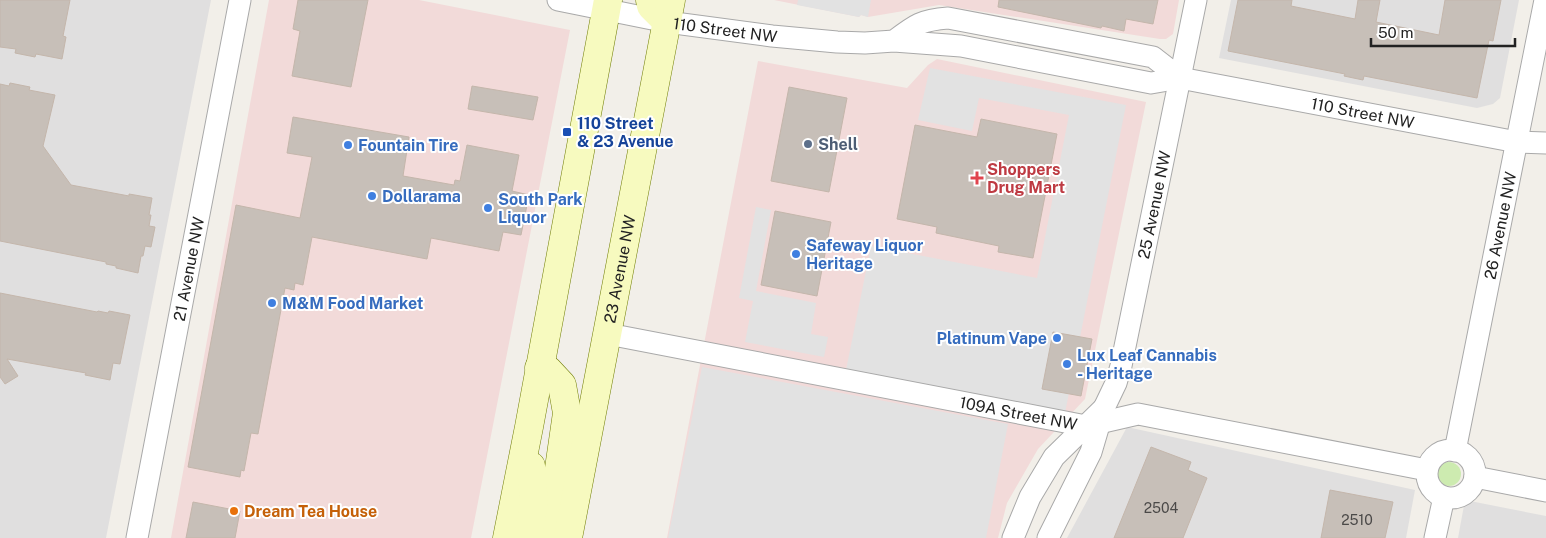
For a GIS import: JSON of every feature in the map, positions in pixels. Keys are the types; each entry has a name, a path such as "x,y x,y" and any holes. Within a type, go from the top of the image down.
{"main road":[{"path":"650,0 651,6 669,11"},
{"path":"507,538 607,5"},
{"name":"23 Avenue NW","path":"568,538 669,11"},
{"path":"539,368 548,370 562,385 567,413 549,538"},
{"path":"528,538 534,503 529,427"}],"street":[{"name":"21 Avenue NW","path":"137,538 240,0"},
{"name":"110 Street NW","path":"558,0 669,11 810,40 865,43 894,41 961,46 1151,83 1180,78 1517,142 1546,143"},
{"name":"25 Avenue NW","path":"1048,538 1091,452 1097,419 1116,384 1121,366 1196,0"},
{"name":"26 Avenue NW","path":"1455,450 1545,0"},
{"name":"109A Street NW","path":"608,334 1097,419 1138,414 1427,470"},
{"name":"25 Avenue NW","path":"1013,538 1030,497 1054,457 1097,419"},
{"path":"1448,450 1455,450 1462,453 1472,463 1473,484 1464,494 1458,497 1444,497 1433,490 1429,484 1427,470 1434,457 1448,450"},
{"path":"1474,477 1546,491"},
{"path":"1435,538 1444,497"}],"shaded area":[{"path":"0,0 211,0 106,538 0,538"},
{"path":"269,0 419,0 570,30 471,538 171,538"},
{"path":"774,0 1179,0 1173,34 1166,39 1160,39 939,5 868,17 861,15 859,17"},
{"path":"798,0 871,0 868,17 861,15 859,17 797,5"},
{"path":"1231,0 1519,0 1500,98 1493,104 1477,108 1219,58"},
{"path":"937,59 1146,102 1085,399 1038,449 1007,503 998,538 667,538 758,61 907,88 928,65"},
{"path":"930,68 1126,105 1065,413 846,370 871,246 1037,278 1069,115 979,98 972,131 918,120"},
{"path":"756,207 771,210 756,291 816,303 811,334 828,337 824,357 745,342 753,301 739,298"},
{"path":"702,367 1008,424 986,538 668,538"},
{"path":"1127,427 1415,490 1406,538 1067,538"},
{"path":"1465,500 1546,516 1546,538 1458,538"}],"green space":[{"path":"1449,462 1457,466 1461,474 1457,482 1449,486 1441,482 1437,474 1441,466"}],"building":[{"path":"0,0 70,0 63,36 66,37 62,59 36,54 35,57 15,53 16,49 0,47"},
{"path":"298,0 368,0 351,87 292,76 300,31 293,29"},
{"path":"999,0 1158,0 1153,24 1126,19 1124,31 998,7"},
{"path":"1238,0 1292,0 1291,6 1355,19 1358,0 1380,0 1376,22 1439,35 1445,0 1501,0 1493,41 1489,40 1477,98 1364,76 1363,80 1344,76 1345,74 1228,51"},
{"path":"10,83 30,87 29,90 55,95 43,146 71,185 129,196 129,194 152,198 149,226 155,227 151,247 145,246 138,273 116,268 116,266 106,264 106,262 0,241 0,84 9,86"},
{"path":"472,86 538,97 533,120 468,109"},
{"name":"Shell","path":"789,87 847,98 829,192 771,181"},
{"path":"293,117 409,137 403,176 454,185 455,180 460,181 467,145 519,155 512,191 529,195 521,235 503,232 499,251 431,238 427,259 312,237 303,285 295,283 294,290 285,288 258,434 251,433 244,471 241,470 240,477 188,467 236,205 300,218 312,157 287,153"},
{"name":"Shoppers Drug Mart","path":"981,119 1057,134 1033,258 998,252 999,246 936,233 937,227 897,219 915,125 977,137"},
{"name":"Safeway Liquor Heritage","path":"775,211 831,222 817,296 761,285"},
{"path":"0,293 97,312 108,313 109,311 130,315 120,364 113,363 110,380 85,375 86,373 7,359 18,376 5,384 0,377"},
{"name":"Lux Leaf Cannabis - Heritage","path":"1053,332 1092,339 1081,396 1042,389"},
{"path":"1151,447 1191,462 1188,470 1207,478 1183,538 1114,538"},
{"path":"1330,490 1393,502 1385,538 1321,538"},
{"path":"193,502 240,511 235,538 186,538"}],"place":[{"name":"110 Street & 23 Avenue","path":"567,132"},
{"name":"Shell","path":"808,144"},
{"name":"Fountain Tire","path":"348,145"},
{"name":"Shoppers Drug Mart","path":"977,178"},
{"name":"Dollarama","path":"372,196"},
{"name":"South Park Liquor","path":"488,208"},
{"name":"Safeway Liquor Heritage","path":"796,254"},
{"name":"M&M Food Market","path":"272,303"},
{"name":"Platinum Vape","path":"1057,338"},
{"name":"Lux Leaf Cannabis - Heritage","path":"1067,364"},
{"name":"Dream Tea House","path":"234,511"}]}
